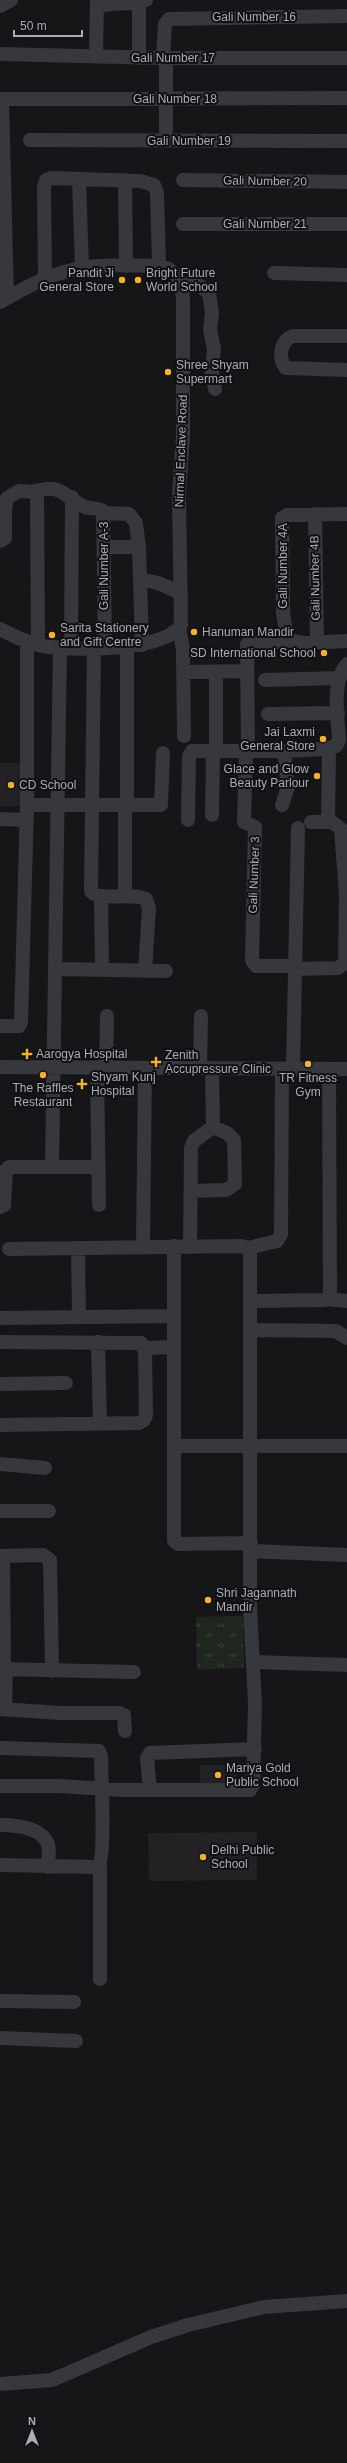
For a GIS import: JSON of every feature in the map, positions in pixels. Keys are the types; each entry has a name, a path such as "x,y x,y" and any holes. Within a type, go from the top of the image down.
{"street":[{"path":"0,6 11,0"},
{"path":"96,57 97,4 142,1 139,58"},
{"name":"Gali Number 16","path":"164,58 165,24 166,20 173,18 347,16"},
{"name":"Gali Number 17","path":"0,54 139,58 347,58"},
{"path":"164,58 166,141"},
{"name":"Gali Number 18","path":"2,129 2,99 166,100 347,98"},
{"path":"2,129 3,300 45,279 82,268 158,266 173,272 181,285 200,286 209,293 212,313 210,330 214,349 212,366 215,389"},
{"name":"Gali Number 19","path":"30,140 347,141"},
{"path":"45,279 43,262 45,182 51,178 147,181 156,188 158,266"},
{"path":"79,179 82,268"},
{"path":"125,180 126,266"},
{"name":"Gali Number 20","path":"184,180 347,182"},
{"name":"Gali Number 21","path":"182,224 347,224"},
{"path":"274,273 347,275"},
{"name":"Nirmal Enclave Road","path":"181,285 184,347 180,494 181,620 179,628 182,643 184,672 184,736"},
{"path":"347,336 294,336 286,339 282,344 282,362 286,368 347,370"},
{"name":"Gali Number A-3","path":"0,541 5,538 5,510 7,498 19,490 36,491 53,488 72,497 84,506 101,509 104,513 104,547 92,805 91,891 94,895 101,896"},
{"path":"0,1026 19,1026 21,1022 32,643 39,542 38,493 36,491"},
{"path":"52,1167 59,805 72,497"},
{"path":"104,513 126,514 132,517 136,523 139,547 142,644"},
{"path":"315,514 347,514"},
{"name":"Gali Number 4A","path":"287,640 283,620 281,520 284,516 315,514"},
{"name":"Gali Number 4B","path":"315,514 316,642"},
{"path":"104,547 139,547"},
{"path":"140,579 158,583 181,593"},
{"path":"0,629 32,643 66,647 127,647 158,639 179,628"},
{"path":"247,751 247,644 281,642 287,640 296,643 347,641"},
{"path":"125,896 127,647"},
{"path":"328,821 339,740 338,713 340,678 347,664"},
{"path":"184,672 246,671"},
{"path":"212,815 215,752 216,672"},
{"path":"265,680 340,678"},
{"path":"268,714 338,713"},
{"path":"188,820 189,754 192,751 284,751 337,748"},
{"name":"Gali Number 3","path":"247,751 244,822 255,827 252,960 256,966 294,967"},
{"path":"282,805 288,787 284,751"},
{"path":"27,805 162,805 163,753"},
{"path":"0,819 27,820"},
{"path":"9,1248 241,1246 248,1248 277,1241 281,1238 287,1069 294,967 304,825 328,821 339,826 342,835 347,917 345,963 338,968 294,967"},
{"path":"102,970 101,896 140,896 148,902 145,971"},
{"path":"56,969 166,971"},
{"path":"99,1205 98,1167 102,1068 107,1016"},
{"path":"201,1016 213,1127"},
{"path":"0,1067 53,1069 347,1069"},
{"path":"143,1247 145,1068"},
{"path":"327,1299 330,1290 329,1069"},
{"path":"190,1246 192,1144 213,1127"},
{"path":"191,1191 226,1190 235,1184 234,1140 227,1132 213,1127"},
{"path":"0,1207 4,1202 7,1167 98,1167"},
{"path":"174,1246 175,1542 347,1555"},
{"path":"78,1248 79,1317"},
{"path":"0,1786 150,1790 250,1790 253,1785 255,1748 250,1547 252,1330 251,1256 248,1248"},
{"path":"251,1301 327,1299 347,1301"},
{"path":"0,1318 174,1316"},
{"path":"252,1330 336,1331 347,1338"},
{"path":"0,1342 139,1342 145,1348 144,1420 139,1423 0,1425"},
{"path":"98,1342 100,1424"},
{"path":"145,1348 174,1347"},
{"path":"0,1384 66,1383"},
{"path":"174,1446 347,1446"},
{"path":"0,1464 46,1468"},
{"path":"0,1511 49,1511"},
{"path":"52,1671 50,1560 43,1555 1,1556 3,1709 60,1713 120,1713 124,1716 125,1731"},
{"path":"253,1662 347,1665"},
{"path":"3,1669 134,1672"},
{"path":"0,1748 97,1750 101,1756 100,1789 103,1818 100,1866 100,1979"},
{"path":"150,1790 147,1758 150,1753 255,1748"},
{"path":"0,1825 23,1826 44,1840 49,1847 48,1867"},
{"path":"0,1865 96,1868 100,1866"},
{"path":"0,2001 74,2002"},
{"path":"0,2038 76,2041"},
{"path":"0,2384 52,2380 151,2337 188,2325 264,2308 347,2301"}],"shaded area":[{"name":"CD School","path":"0,763 21,763 21,806 0,806"},
{"name":"Mariya Gold Public School","path":"200,1765 236,1765 236,1785 200,1785"},
{"name":"Delhi Public School","path":"257,1832 257,1880 149,1881 148,1833"}],"green space":[{"path":"243,1616 244,1668 197,1670 196,1617"}],"place":[{"name":"Pandit Ji General Store","path":"122,280"},
{"name":"Bright Future World School","path":"138,280"},
{"name":"Shree Shyam Supermart","path":"168,372"},
{"name":"Hanuman Mandir","path":"194,632"},
{"name":"Sarita Stationery and Gift Centre","path":"52,635"},
{"name":"SD International School","path":"324,653"},
{"name":"Jai Laxmi General Store","path":"323,739"},
{"name":"Glace and Glow Beauty Parlour","path":"317,776"},
{"name":"CD School","path":"11,785"},
{"name":"Aarogya Hospital","path":"27,1054"},
{"name":"Zenith Accupressure Clinic","path":"156,1062"},
{"name":"TR Fitness Gym","path":"308,1064"},
{"name":"The Raffles Restaurant","path":"43,1075"},
{"name":"Shyam Kunj Hospital","path":"82,1084"},
{"name":"Shri Jagannath Mandir","path":"208,1600"},
{"name":"Mariya Gold Public School","path":"218,1775"},
{"name":"Delhi Public School","path":"203,1857"}]}
